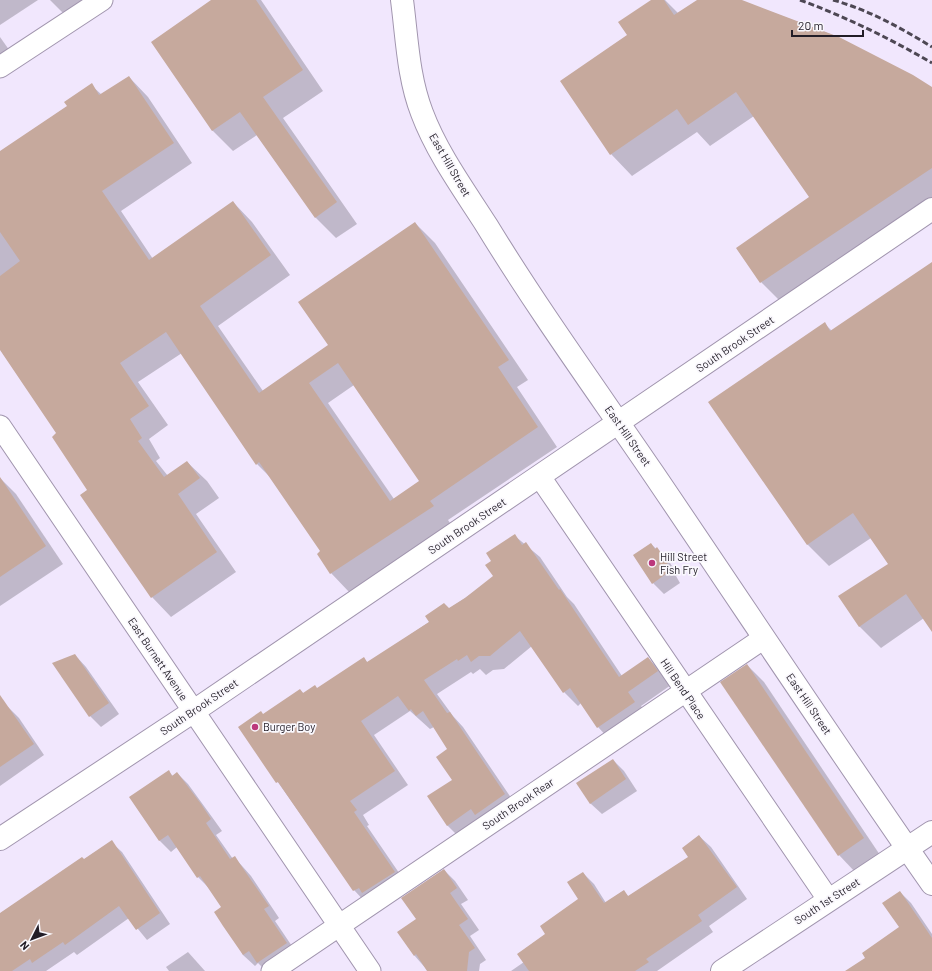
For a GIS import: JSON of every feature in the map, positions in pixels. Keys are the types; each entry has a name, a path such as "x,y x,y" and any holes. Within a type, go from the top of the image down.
{"street":[{"path":"0,67 102,0"},
{"name":"East Hill Street","path":"402,0 410,68 416,95 422,114 442,154 520,280 619,423 932,884"},
{"name":"South Brook Street","path":"0,839 194,711 932,210"},
{"name":"East Burnett Avenue","path":"0,426 7,451 194,711 370,971"},
{"name":"Hill Bend Place","path":"540,477 828,899"},
{"name":"South Brook Rear","path":"272,971 764,638"},
{"name":"South 1st Street","path":"722,971 828,899 932,832"}],"building":[{"path":"211,0 256,0 303,70 263,97 337,202 315,218 240,112 212,131 151,42"},
{"path":"651,0 664,0 674,15 697,0 742,0 839,37 913,75 932,87 932,168 760,283 736,248 809,197 736,92 688,125 677,109 610,155 560,81 627,35 618,22"},
{"path":"129,76 174,143 102,191 149,260 233,201 271,255 200,306 259,393 328,345 298,302 415,222 509,360 498,367 538,427 430,501 434,506 330,574 317,554 320,551 259,462 256,465 166,332 120,363 149,406 130,419 142,438 138,441 164,477 187,461 200,478 178,494 217,552 151,598 80,495 87,490 52,437 56,433 0,350 0,276 20,261 0,232 0,151 67,106 64,102 92,83 99,95","holes":["338,363 419,481 390,501 309,383"]},
{"path":"932,262 932,632 906,594 859,627 838,596 888,564 853,513 807,545 708,402 825,322 830,331"},
{"path":"0,477 46,546 0,577"},
{"path":"515,534 522,545 526,542 559,590 560,589 619,677 648,657 658,671 628,692 635,702 597,728 570,688 563,693 520,631 490,656 479,656 471,662 467,655 458,661 457,659 424,680 447,713 450,712 505,794 475,815 471,809 447,826 427,796 452,780 436,757 447,749 423,711 416,716 411,709 409,711 398,696 361,721 395,771 350,801 357,810 354,812 395,872 362,893 359,888 353,891 238,727 261,711 263,714 300,689 303,693 315,685 317,688 364,657 367,662 429,622 425,616 444,603 449,608 465,598 493,576 485,565 491,561 486,553"},
{"path":"651,543 655,549 657,547 668,563 665,565 670,571 652,584 633,555"},
{"path":"75,654 109,703 89,717 52,663"},
{"path":"747,664 864,838 838,856 720,682"},
{"path":"0,695 34,744 0,767"},
{"path":"613,759 626,779 590,804 576,783"},
{"path":"169,770 172,776 177,772 201,804 211,819 206,823 230,859 235,856 269,906 264,909 287,943 257,963 249,951 243,955 223,926 214,912 221,907 200,876 197,878 168,835 159,841 129,797"},
{"path":"699,835 737,887 698,915 702,921 646,959 649,962 635,971 529,971 517,954 545,934 540,926 578,899 567,882 583,872 604,903 624,890 628,896 688,857 682,848"},
{"path":"112,840 160,913 136,930 119,906 65,945 63,942 32,963 30,959 12,971 0,971 0,913 82,857 84,859"},
{"path":"444,869 457,888 450,893 468,919 459,925 475,948 469,952 467,971 427,971 416,954 414,956 397,932 416,919 401,898"},
{"path":"900,891 932,938 932,971 845,971 865,958 862,953 899,927 882,903"}],"railway":[{"path":"800,0 867,28 932,63"},
{"path":"833,0 884,20 932,47"}],"place":[{"name":"Hill Street Fish Fry","path":"652,563"},
{"name":"Burger Boy","path":"255,727"}]}
